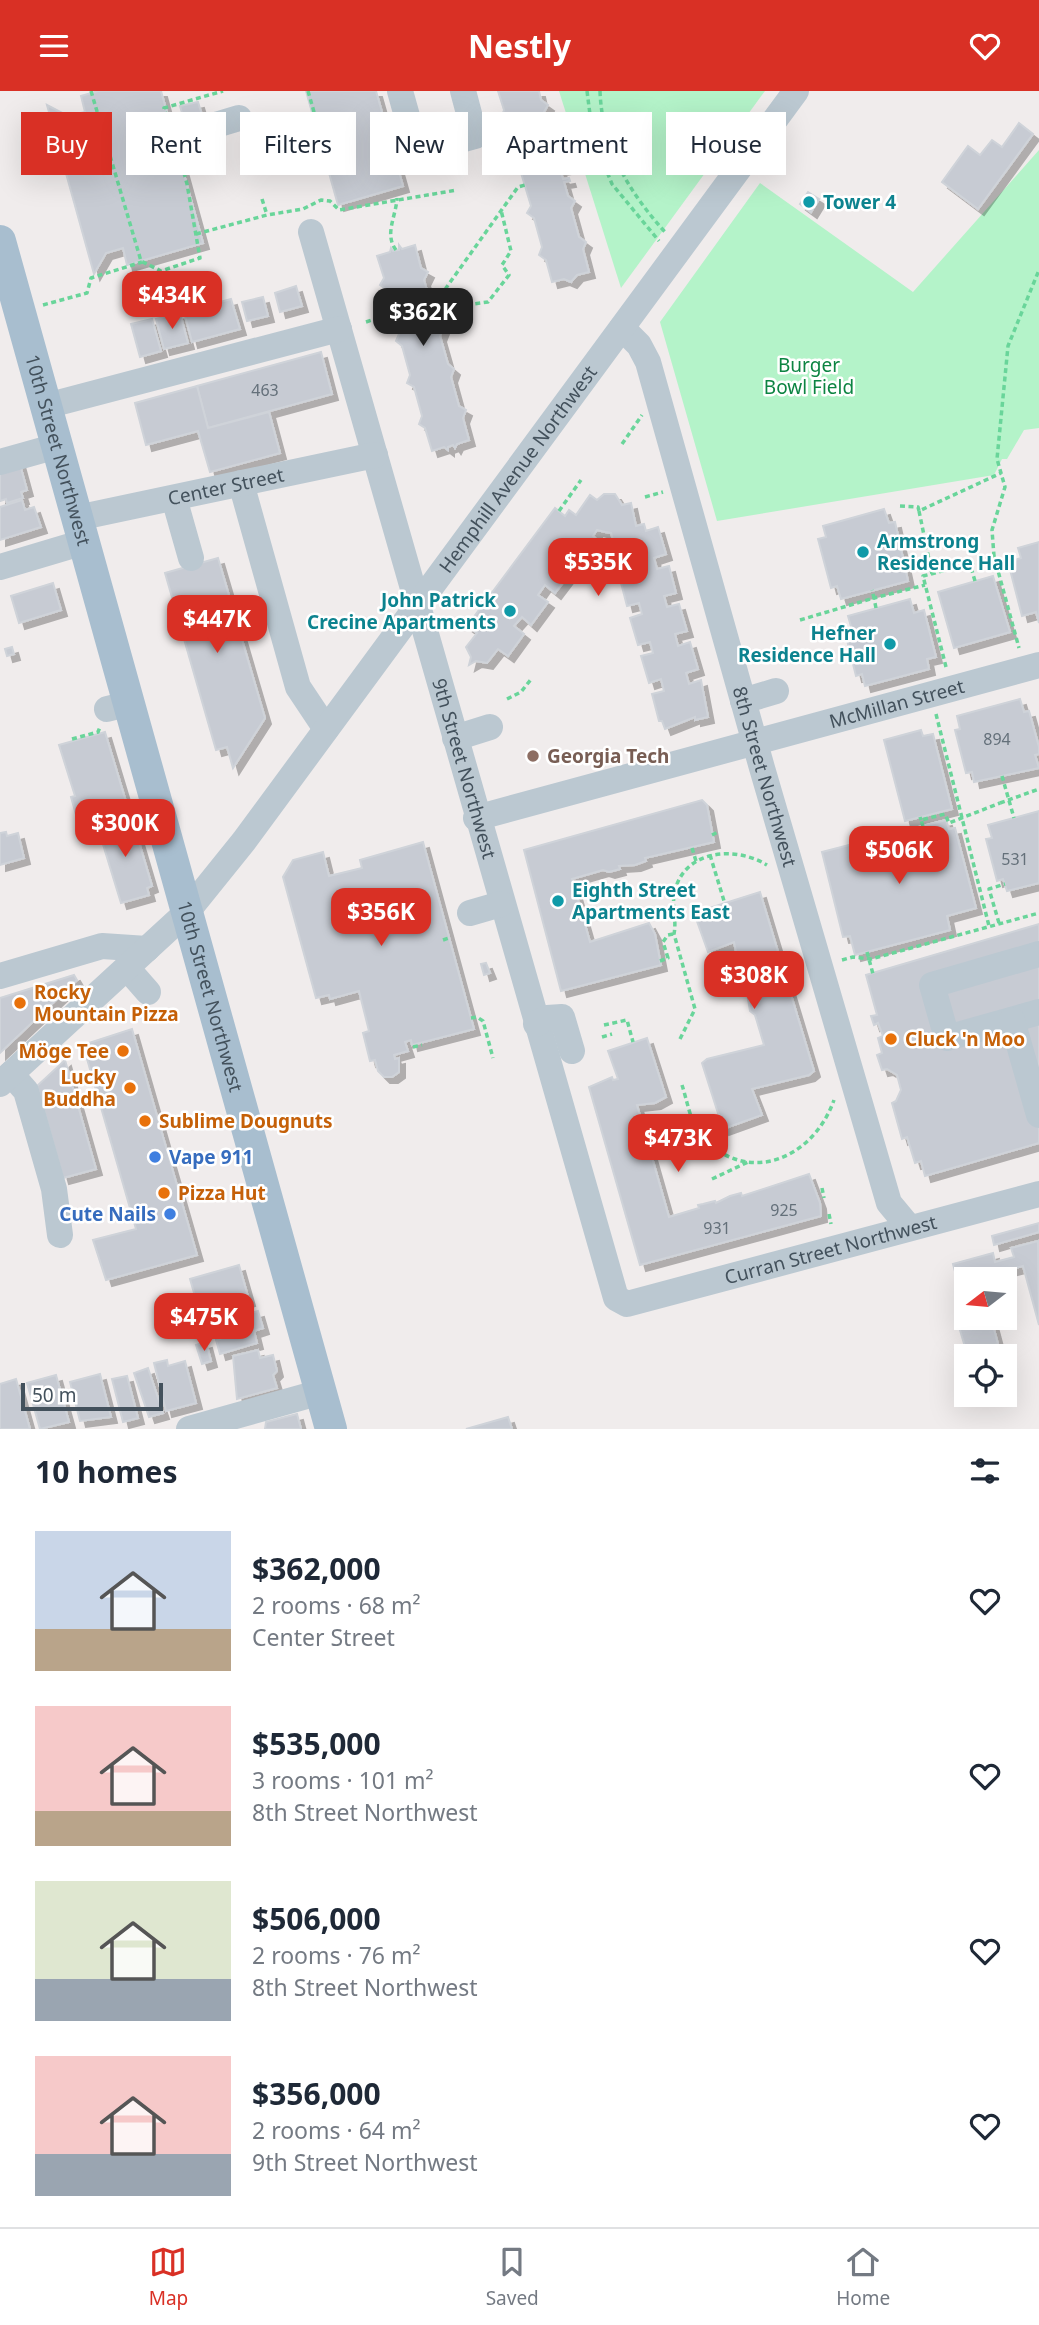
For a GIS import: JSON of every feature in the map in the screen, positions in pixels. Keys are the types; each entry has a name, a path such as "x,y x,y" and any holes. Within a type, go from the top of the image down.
{"main road":[{"name":"10th Street Northwest","path":"0,241 81,530 112,710 186,913 331,1429"}],"street":[{"path":"400,91 417,152 475,136 463,91"},
{"name":"Hemphill Avenue Northwest","path":"6,1079 186,913 244,841 796,91"},
{"path":"226,122 239,118"},
{"name":"9th Street Northwest","path":"311,232 476,818 616,1298 621,1303"},
{"name":"8th Street Northwest","path":"622,328 639,345 648,362 889,1203 909,1227"},
{"path":"46,406 339,330"},
{"path":"0,462 57,446"},
{"name":"Center Street","path":"0,567 81,530 174,498 375,455"},
{"path":"241,483 298,687 326,729"},
{"path":"174,498 191,558"},
{"name":"McMillan Street","path":"476,818 1032,667"},
{"path":"743,701 776,691"},
{"path":"454,738 490,727"},
{"path":"470,913 501,904"},
{"path":"14,966 102,946 147,949"},
{"path":"1039,954 932,985 947,1038 1039,1011"},
{"path":"127,968 148,992"},
{"path":"536,1024 562,1017 572,1051"},
{"path":"1012,1020 1039,1115"},
{"path":"6,1079 26,1091 54,1189 60,1235"},
{"name":"Curran Street Northwest","path":"621,1303 626,1304 1039,1194"},
{"path":"189,1429 321,1392"}],"path":[{"path":"91,91 141,261 160,271 200,258 186,172 164,108 223,91"},
{"path":"308,91 315,112"},
{"path":"587,91 593,138 612,184 672,260"},
{"path":"600,91 602,117 616,164 641,205 666,233"},
{"path":"307,108 313,106"},
{"path":"447,299 446,288 517,187 525,185"},
{"path":"196,234 267,215 303,209 321,200 330,201 339,209 457,190"},
{"path":"396,250 390,243 389,232 396,216 397,198"},
{"path":"262,199 267,215"},
{"path":"450,307 488,302 509,275 502,265 511,251 501,210"},
{"path":"42,305 87,293 91,278 144,262"},
{"path":"1032,667 993,556 992,530 1005,487 997,459 1008,346 1039,269"},
{"path":"366,322 393,313"},
{"path":"622,443 639,418"},
{"path":"919,511 1001,473"},
{"path":"558,511 581,480"},
{"path":"645,497 660,493"},
{"path":"900,506 918,507 932,574"},
{"path":"952,689 923,576 993,556"},
{"path":"970,564 975,581"},
{"path":"800,619 925,585"},
{"path":"872,590 876,608"},
{"path":"507,699 521,692 532,678"},
{"path":"72,739 98,732 112,710"},
{"path":"936,712 989,926"},
{"path":"1002,776 1014,818"},
{"path":"923,826 920,818 945,814 949,823 1039,789"},
{"path":"712,835 718,832"},
{"path":"692,848 696,861"},
{"path":"680,1039 695,1009 674,934 674,894 678,879 689,865 696,861 710,855 738,852 753,856 774,869"},
{"path":"710,855 725,904"},
{"path":"999,923 989,889 1004,884"},
{"path":"833,962 853,957 871,959 1039,913"},
{"path":"660,961 668,958 663,942 668,935 674,934"},
{"path":"443,940 449,938"},
{"path":"867,952 873,974"},
{"path":"471,1017 483,1021 493,1059"},
{"path":"604,1024 627,1020 633,1042"},
{"path":"601,1037 611,1034"},
{"path":"413,1047 422,1045"},
{"path":"682,1085 699,1134 724,1155 748,1163"},
{"path":"712,1179 748,1163 786,1156 812,1140 830,1112 838,1090"},
{"path":"822,1188 824,1198"},
{"path":"829,1214 831,1224"}],"green space":[{"path":"559,91 765,91 750,112 666,112 666,175 704,175 621,288 585,175 652,175 652,112 566,112"},
{"name":"Burger Bowl Field","path":"1039,150 1039,428 1024,430 1007,459 1002,459 994,475 717,521 660,322 760,183 913,292"}],"building":[{"path":"98,91 161,91 167,112 126,112 126,175 184,175 203,243 127,265 123,248 106,253 94,274 66,175 112,175 112,112 85,112 81,96"},
{"path":"306,91 376,91 382,112 370,112 370,175 400,175 403,186 338,205 330,175 356,175 356,112 312,112"},
{"path":"498,91 539,91 541,100 548,105 544,112 503,112"},
{"path":"198,102 201,112 182,112 180,106"},
{"path":"47,105 60,112 49,112"},
{"path":"1019,123 1033,134 978,209 942,182 968,146 980,155 992,140 1002,147"},
{"path":"522,175 562,175 563,179 569,178 570,181 564,182 568,196 575,201 571,208 579,237 586,242 583,249 589,272 577,275 571,282 564,279 552,282 546,260 539,255 542,247 534,218 527,213 531,206"},
{"name":"Tower 4","path":"808,192 819,199 811,212 800,204"},
{"path":"399,245 402,249 415,245 421,268 428,272 424,280 428,294 434,292 435,295 429,297 432,307 438,305 439,308 433,310 436,323 443,328 440,336 448,364 454,369 451,377 459,406 466,410 463,418 469,440 457,444 455,448 453,445 448,447 448,450 444,447 432,451 425,428 419,424 422,416 414,387 407,383 410,375 402,346 396,341 399,334 387,290 380,285 384,278 377,256 390,252 391,248 393,251 399,250"},
{"path":"296,286 302,306 280,312 275,293"},
{"path":"263,297 268,316 247,321 242,302"},
{"path":"231,299 240,329 192,342 184,312"},
{"path":"180,313 188,343 164,349 156,319"},
{"path":"152,319 161,351 140,357 131,324"},
{"path":"321,352 332,394 208,428 197,386"},
{"path":"197,386 208,428 269,412 280,453 210,472 198,431 146,445 135,403"},
{"path":"19,461 27,490 21,492 23,498 7,503 6,499 0,501 0,466"},
{"name":"John Patrick Crecine Apartments","path":"604,494 615,494 622,505 631,503 636,526 644,524 646,531 658,527 666,554 654,558 657,569 669,566 676,593 664,596 667,607 679,604 687,631 675,634 678,646 690,642 698,669 686,673 689,684 701,680 708,717 695,720 695,717 665,729 662,721 659,721 652,694 664,691 661,679 649,683 641,656 653,653 650,642 638,645 630,618 642,614 639,603 627,606 620,579 632,576 628,565 617,568 609,541 613,540 611,533 597,530 593,536 596,539 555,593 545,585 538,595 548,602 531,625 522,617 514,626 524,634 508,656 498,649 487,663 476,661 469,665 471,657 466,647 477,633 467,626 555,508 565,516 569,510 576,515 590,495 597,500"},
{"path":"22,500 25,510 34,507 41,527 0,540 0,507"},
{"name":"Armstrong Residence Hall","path":"884,509 889,523 895,522 908,581 841,599 837,586 831,588 818,539 826,537 823,526"},
{"path":"1039,542 1039,623 1036,612 1022,616 1008,562 1021,558 1018,548"},
{"path":"218,558 265,718 233,768 227,747 216,750 165,573"},
{"path":"993,576 1010,632 954,648 938,592"},
{"path":"53,583 61,610 19,623 11,596"},
{"name":"Hefner Residence Hall","path":"910,599 914,613 924,610 936,657 927,659 929,669 865,686 862,674 856,676 845,632 852,630 848,616"},
{"path":"12,647 14,654 7,656 5,649"},
{"path":"1020,699 1024,712 1029,711 1039,747 1039,754 1035,755 1039,768 974,782 972,772 966,773 955,730 960,729 957,716"},
{"path":"921,730 923,736 933,734 952,809 905,821 884,740"},
{"path":"105,732 130,815 80,829 71,797 75,796 59,745"},
{"name":"Eighth Street Apartments East","path":"702,800 707,805 714,842 645,858 646,861 619,866 620,869 609,872 603,870 572,879 590,942 649,923 655,934 661,965 561,991 524,850"},
{"path":"1039,811 1039,883 1007,891 1003,879 997,881 986,839 992,838 988,825"},
{"path":"126,816 129,824 133,822 152,886 147,888 149,895 121,903 97,825"},
{"path":"946,820 949,829 955,828 976,908 947,916 950,930 855,955 850,936 843,937 822,852"},
{"path":"6,832 7,836 18,833 24,858 0,865 0,833"},
{"path":"423,842 474,1029 412,1045 411,1040 405,1042 408,1051 394,1055 395,1059 399,1058 399,1072 392,1077 384,1077 378,1071 375,1060 370,1061 363,1033 369,1031 359,991 330,999 329,995 316,998 283,877 293,860 323,852 329,876 362,868 360,860"},
{"path":"760,892 814,1071 809,1075 752,1089 762,1115 723,1129 702,1063 707,1059 764,1045 755,1015 750,1011 750,999 743,985 734,942 708,952 694,913"},
{"path":"1039,924 1039,1143 925,1176 921,1161 915,1163 907,1137 902,1139 892,1103 896,1101 901,1090 897,1075 887,1069 882,1070 877,1055 882,1053 878,1038 883,1036 878,1023 874,1025 871,1016 877,1015 866,975"},
{"path":"486,963 490,973 484,975 481,964"},
{"path":"74,975 77,980 0,1053 0,998"},
{"path":"132,1029 197,1255 106,1280 93,1240 136,1229 83,1045"},
{"path":"647,1038 666,1097 655,1103 637,1105 669,1217 699,1208 698,1205 716,1203 741,1193 742,1196 809,1174 820,1203 821,1216 640,1265 589,1087 612,1077 613,1080 618,1079 608,1051"},
{"path":"65,1060 96,1169 63,1178 37,1086"},
{"path":"1039,1223 1039,1232 994,1245 992,1236"},
{"path":"1038,1241 1039,1325 1023,1266 954,1268 953,1264 993,1253 995,1262 1014,1257 1011,1248"},
{"path":"239,1265 249,1300 200,1314 190,1279"},
{"path":"258,1311 263,1328 254,1331 257,1343 220,1354 216,1340 222,1338 217,1322"},
{"path":"960,1330 994,1330 998,1344 964,1344"},
{"path":"206,1342 211,1361 202,1364 196,1345"},
{"path":"258,1350 260,1358 273,1355 277,1371 273,1375 277,1388 237,1399 233,1356"},
{"path":"167,1360 168,1366 185,1361 196,1403 166,1411 154,1363"},
{"path":"148,1368 163,1413 149,1417 134,1373"},
{"path":"100,1374 111,1417 80,1421 70,1382"},
{"path":"56,1375 69,1422 40,1429 27,1383"},
{"path":"127,1376 138,1418 123,1422 112,1379"},
{"path":"16,1379 30,1429 0,1429 0,1384"},
{"path":"297,1414 301,1429 265,1429 266,1422"},
{"path":"508,1417 512,1429 466,1429"}],"place":[{"name":"Tower 4","path":"809,202"},
{"name":"Armstrong Residence Hall","path":"863,552"},
{"name":"John Patrick Crecine Apartments","path":"510,611"},
{"name":"Hefner Residence Hall","path":"890,644"},
{"name":"Georgia Tech","path":"533,756"},
{"name":"Eighth Street Apartments East","path":"558,901"},
{"name":"Rocky Mountain Pizza","path":"20,1003"},
{"name":"Cluck 'n Moo","path":"891,1039"},
{"name":"Möge Tee","path":"123,1051"},
{"name":"Lucky Buddha","path":"130,1088"},
{"name":"Sublime Dougnuts","path":"145,1121"},
{"name":"Vape 911","path":"155,1157"},
{"name":"Pizza Hut","path":"164,1193"},
{"name":"Cute Nails","path":"170,1214"}]}
